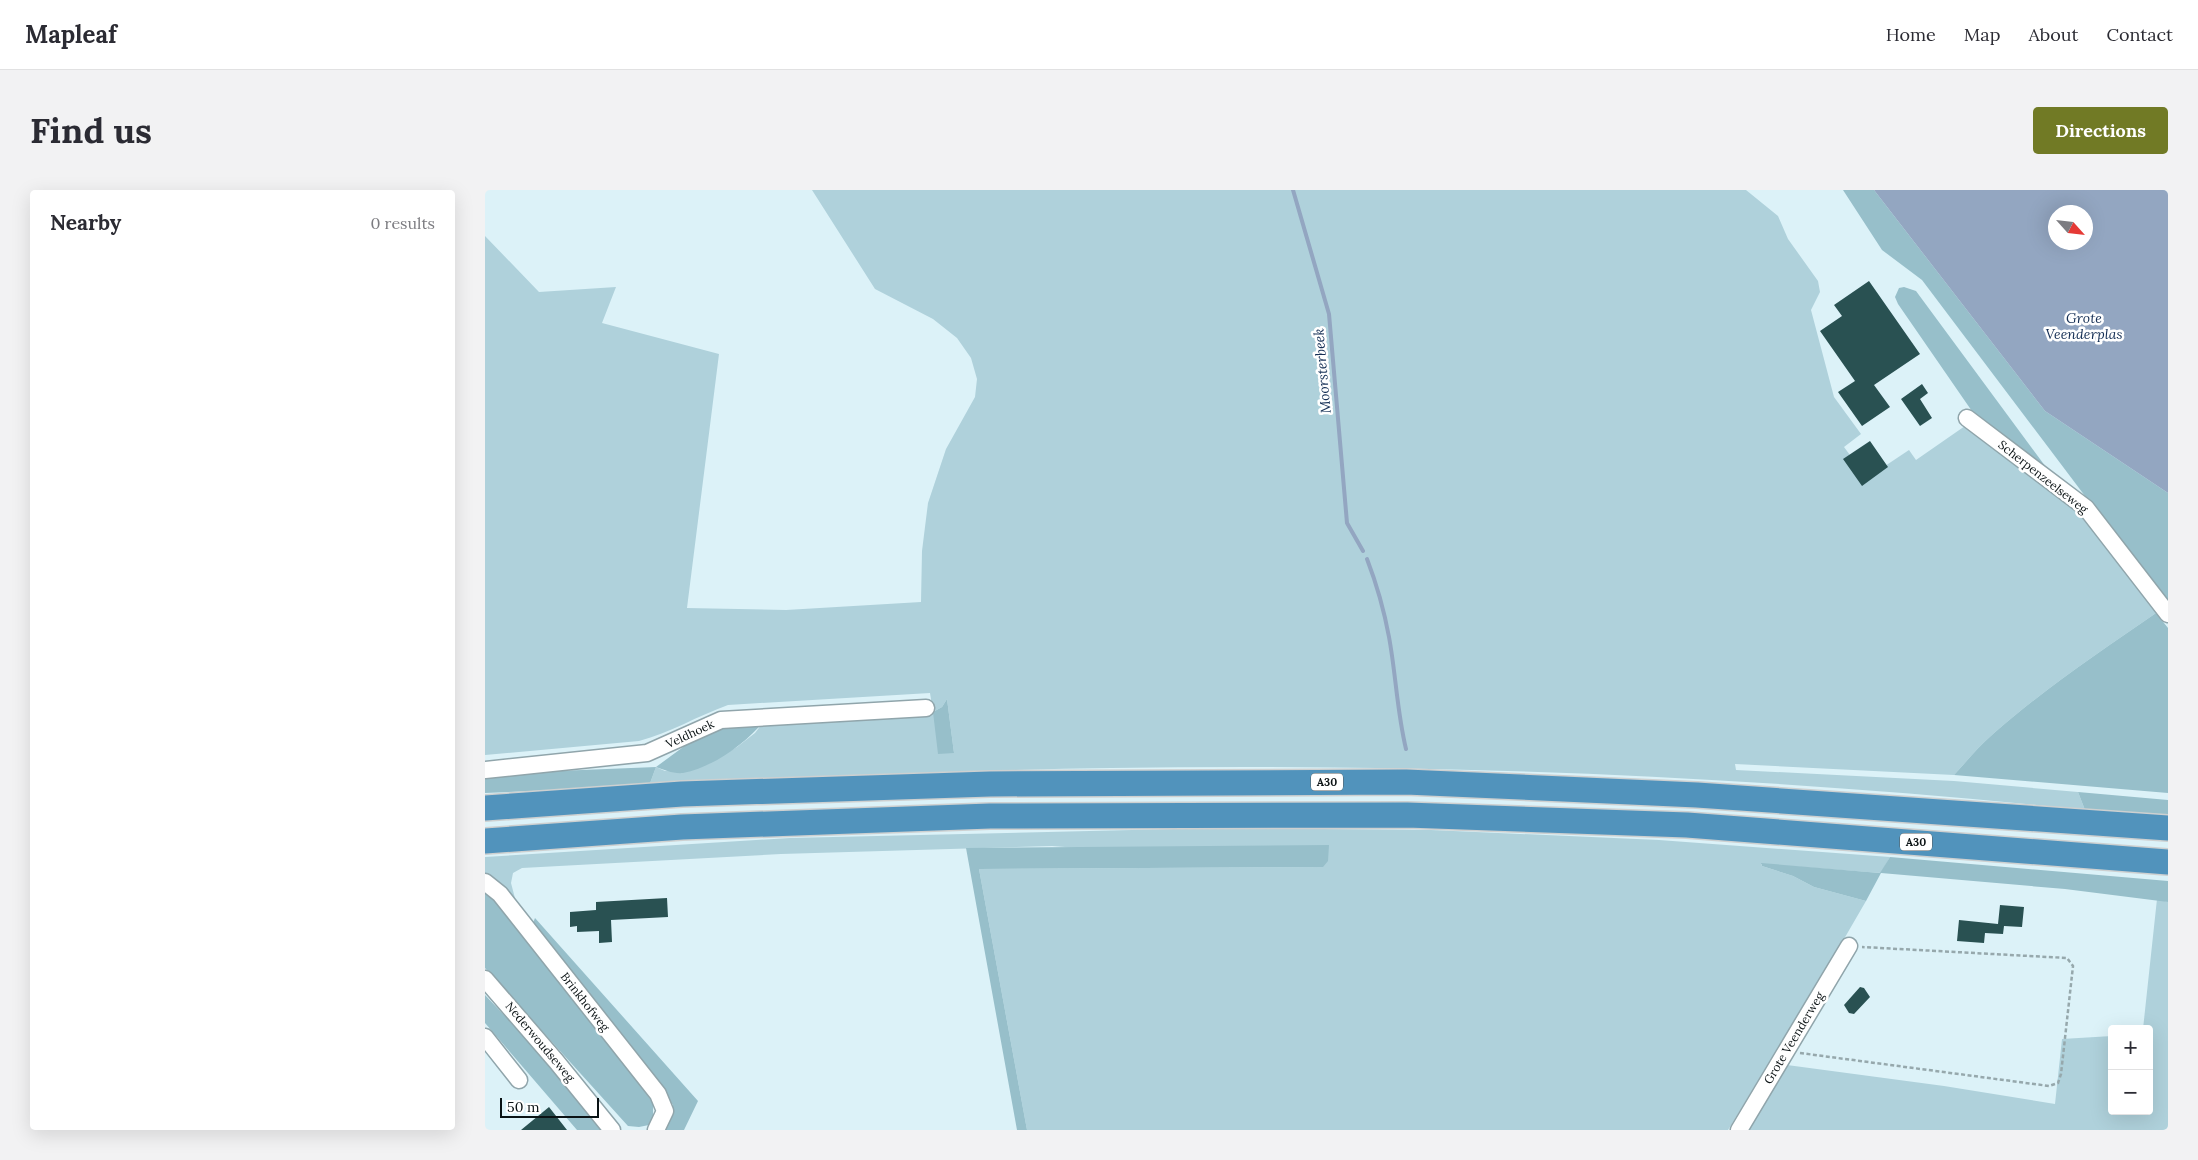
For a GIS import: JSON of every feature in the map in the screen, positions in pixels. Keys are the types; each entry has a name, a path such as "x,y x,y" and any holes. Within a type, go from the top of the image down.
{"highway":[{"name":"A30","path":"485,808 682,794 990,784 1406,782 1697,795 2168,828"},
{"name":"A30","path":"485,841 682,827 980,816 1407,815 1687,825 2160,862"}],"street":[{"name":"Scherpenzeelseweg","path":"1967,418 2087,508 2168,614"},
{"name":"Veldhoek","path":"485,770 647,753 721,720 926,708"},
{"name":"Brinkhofweg","path":"485,882 500,894 658,1094 665,1112 656,1130"},
{"name":"Grote Veenderweg","path":"1739,1130 1849,946"},
{"name":"Nederwoudseweg","path":"485,979 556,1060 612,1130"},
{"path":"485,1037 519,1080"}],"path":[{"path":"1786,1051 2049,1086 2058,1083 2061,1074 2073,966 2067,958 1849,946"}],"shaded area":[{"path":"812,190 1746,190 1778,216 1788,239 1818,281 1820,292 1811,310 1834,397 1861,434 1844,447 1867,478 1909,450 1916,460 1965,426 2080,512 2156,613 2073,671 2012,717 1954,775 1735,764 1736,770 1954,781 2078,792 2085,810 1964,798 1721,780 1477,770 1233,767 1053,769 649,786 656,767 665,771 708,764 737,747 755,733 765,720 933,712 930,693 728,705 662,734 639,741 485,755 485,236 539,292 616,287 602,323 719,354 687,608 786,610 921,602 922,551 928,503 946,449 975,397 977,379 971,358 957,338 933,319 875,289","holes":["947,699 954,753 933,712 942,707"]},
{"path":"1843,190 1874,190 2045,411 2168,493 2168,606 1922,280 1882,250"},
{"path":"1904,287 1916,291 2054,478 1976,417 1898,304 1895,297 1899,288"},
{"path":"2156,613 2168,628 2168,793 1954,775 2012,717 2073,671"},
{"path":"947,699 954,753 938,754 933,712 942,707"},
{"path":"765,720 749,737 729,753 695,770 680,773 669,772 656,767 690,742 716,728"},
{"path":"656,767 649,786 485,793 485,777 505,773"},
{"path":"2078,792 2168,800 2168,819 2085,810"},
{"path":"1216,828 1431,830 1659,840 1890,857 1881,873 1761,864 1762,866 1793,876 1814,887 1866,901 1728,1130 1027,1130 979,869 1323,867 1052,846 781,854 522,868 513,873 511,883 516,902 485,876 485,857 790,838"},
{"path":"1329,845 1328,861 1323,867 979,869 1027,1130 1017,1130 966,848"},
{"path":"1890,857 2168,881 2168,902 2065,889 1881,873 1866,901 1814,887 1793,876 1762,866 1761,863 1880,873"},
{"path":"485,893 491,896 601,1033 653,1103 653,1117 649,1125 639,1127 628,1126 485,968"},
{"path":"2157,899 2168,902 2168,1130 1749,1130 1787,1065 1944,1086 2055,1104 2062,1039 2108,1036 2108,1115 2153,1115 2153,1025 2143,1025"},
{"path":"535,918 698,1101 684,1130 665,1130 673,1114 673,1105 531,928"},
{"path":"485,995 559,1073 604,1130 577,1130 485,1023"}],"water":[{"name":"Grote Veenderplas","path":"1874,190 2168,190 2168,493 2045,411"}],"building":[{"path":"1869,281 1920,354 1874,385 1890,407 1862,426 1838,392 1855,381 1820,331 1842,316 1834,305"},
{"path":"1922,384 1928,393 1920,399 1932,418 1920,426 1901,399"},
{"path":"1870,441 1888,467 1862,486 1843,459"},
{"path":"667,898 668,917 611,920 612,942 599,943 599,931 577,932 577,926 570,927 570,912 596,910 596,902"},
{"path":"2000,905 2024,907 2022,927 2004,926 2003,934 1985,933 1984,943 1957,941 1959,920 1998,924"},
{"path":"1860,987 1864,988 1870,997 1854,1014 1849,1013 1844,1005"},
{"path":"549,1107 567,1130 521,1130"}],"waterway":[{"name":"Moorsterbeek","path":"1293,190 1329,314 1347,523 1363,551"},
{"name":"Moorsterbeek","path":"1367,559 1387,627 1406,749"}]}
